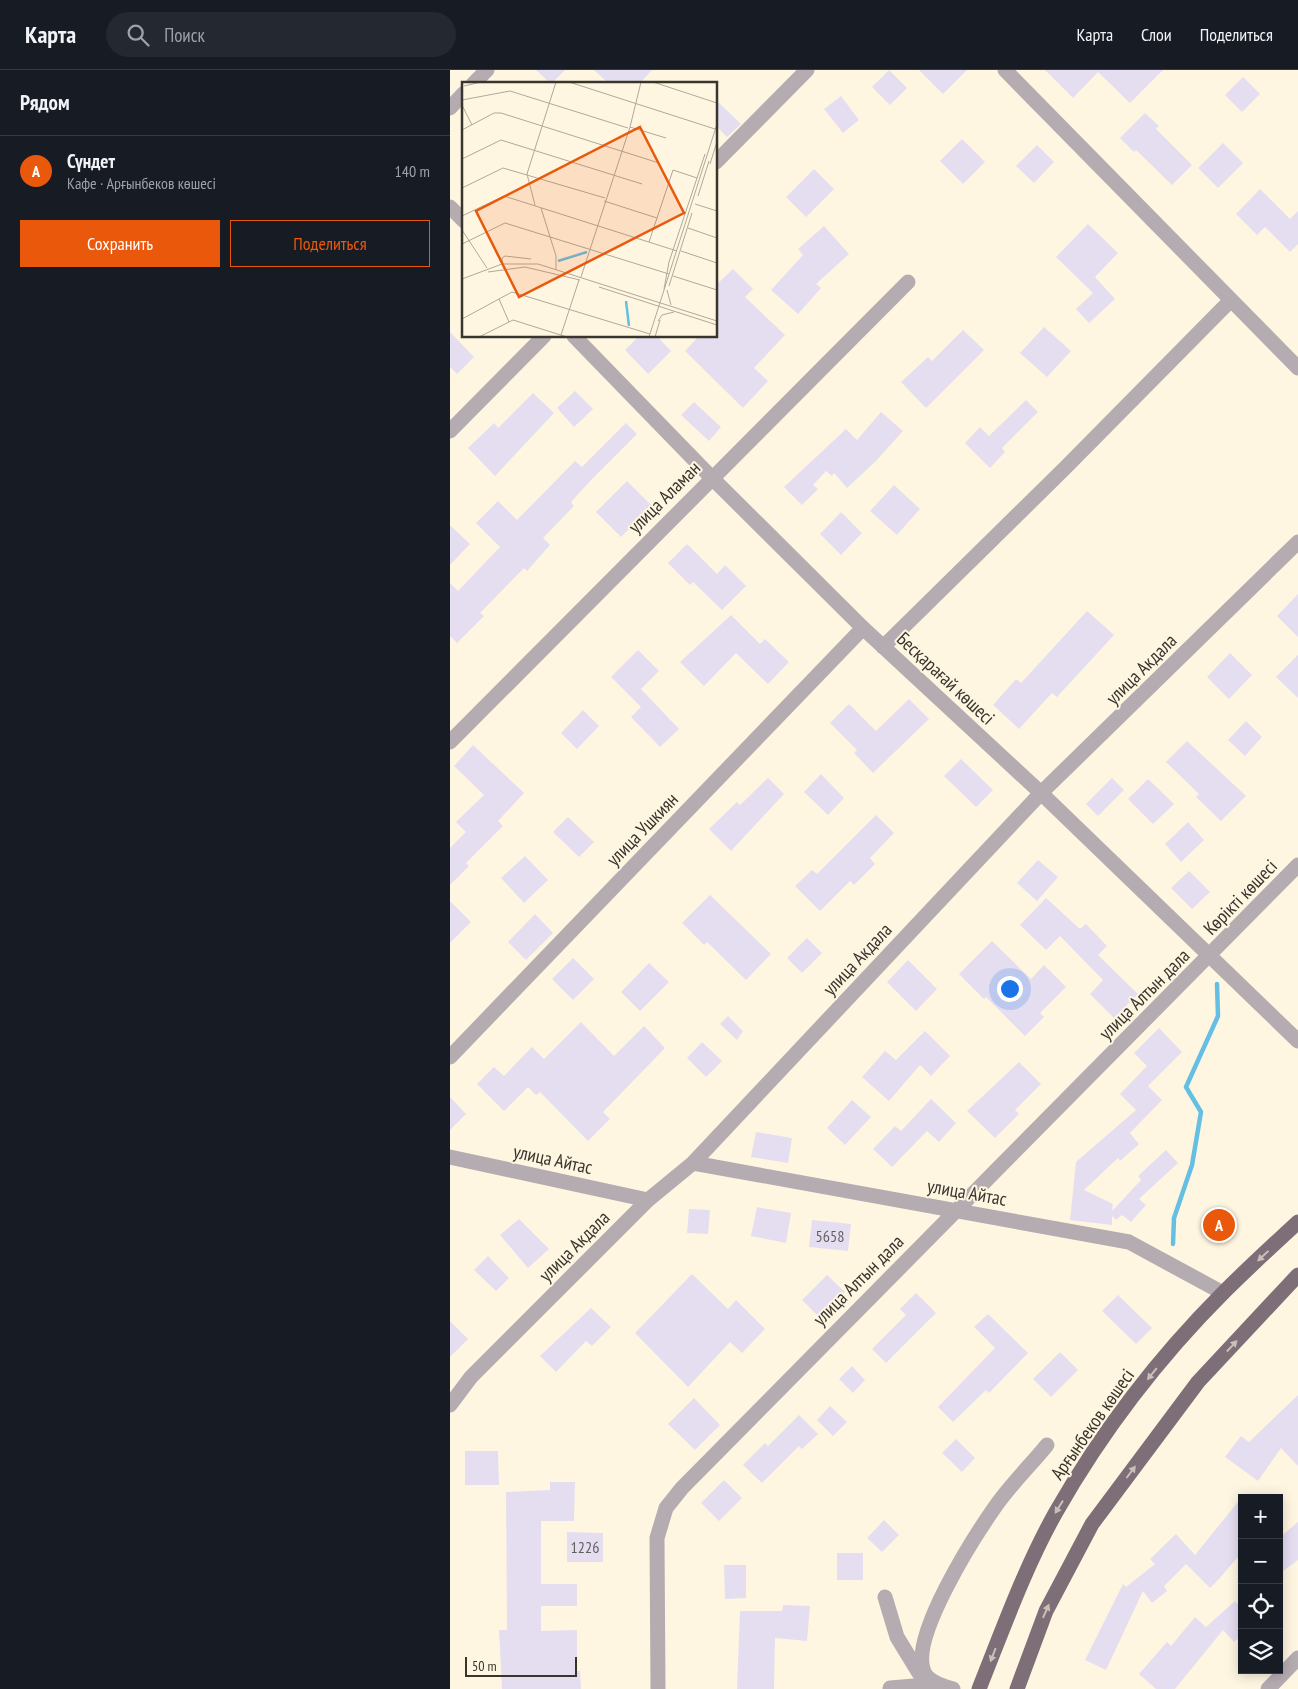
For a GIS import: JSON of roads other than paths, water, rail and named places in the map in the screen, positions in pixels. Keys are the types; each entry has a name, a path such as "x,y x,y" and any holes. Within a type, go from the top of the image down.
{"main road":[{"name":"Арғынбеков көшесі","path":"980,1689 1013,1603 1056,1512 1118,1416 1164,1358 1223,1293 1298,1222"},
{"path":"1017,1689 1046,1611 1092,1524 1198,1382 1298,1275"}],"street":[{"path":"475,82 487,70"},
{"path":"718,160 807,70"},
{"path":"1005,70 1298,368"},
{"path":"450,108 462,96"},
{"path":"450,207 462,219"},
{"name":"улица Аламан","path":"450,742 711,477 908,282"},
{"path":"883,646 1066,467 1231,300"},
{"path":"450,431 542,338"},
{"name":"Бесқарағай көшесі","path":"576,338 711,477 863,628 1041,793 1298,1041"},
{"name":"улица Акдала","path":"450,1405 471,1377 648,1200 693,1163 1041,793 1298,542"},
{"name":"улица Ушкиян","path":"450,1057 863,628"},
{"name":"Көрікті көшесі","path":"1211,956 1298,865"},
{"name":"улица Алтын дала","path":"658,1689 657,1538 666,1508 682,1488 956,1210 1211,956"},
{"name":"улица Айтас","path":"450,1157 648,1200"},
{"name":"улица Айтас","path":"693,1163 1129,1242 1223,1293"},
{"path":"925,1674 920,1659 926,1636 938,1603 955,1569 995,1507 1047,1446"},
{"path":"885,1597 897,1637 920,1674 925,1674 938,1684 953,1689"},
{"path":"1268,1689 1298,1658"},
{"path":"890,1688 938,1684"}],"waterway":[{"path":"1173,1244 1174,1218 1192,1165 1201,1112 1186,1087 1218,1016 1217,984"}],"place":[{"name":"Сүндет","path":"1219,1225"}]}
